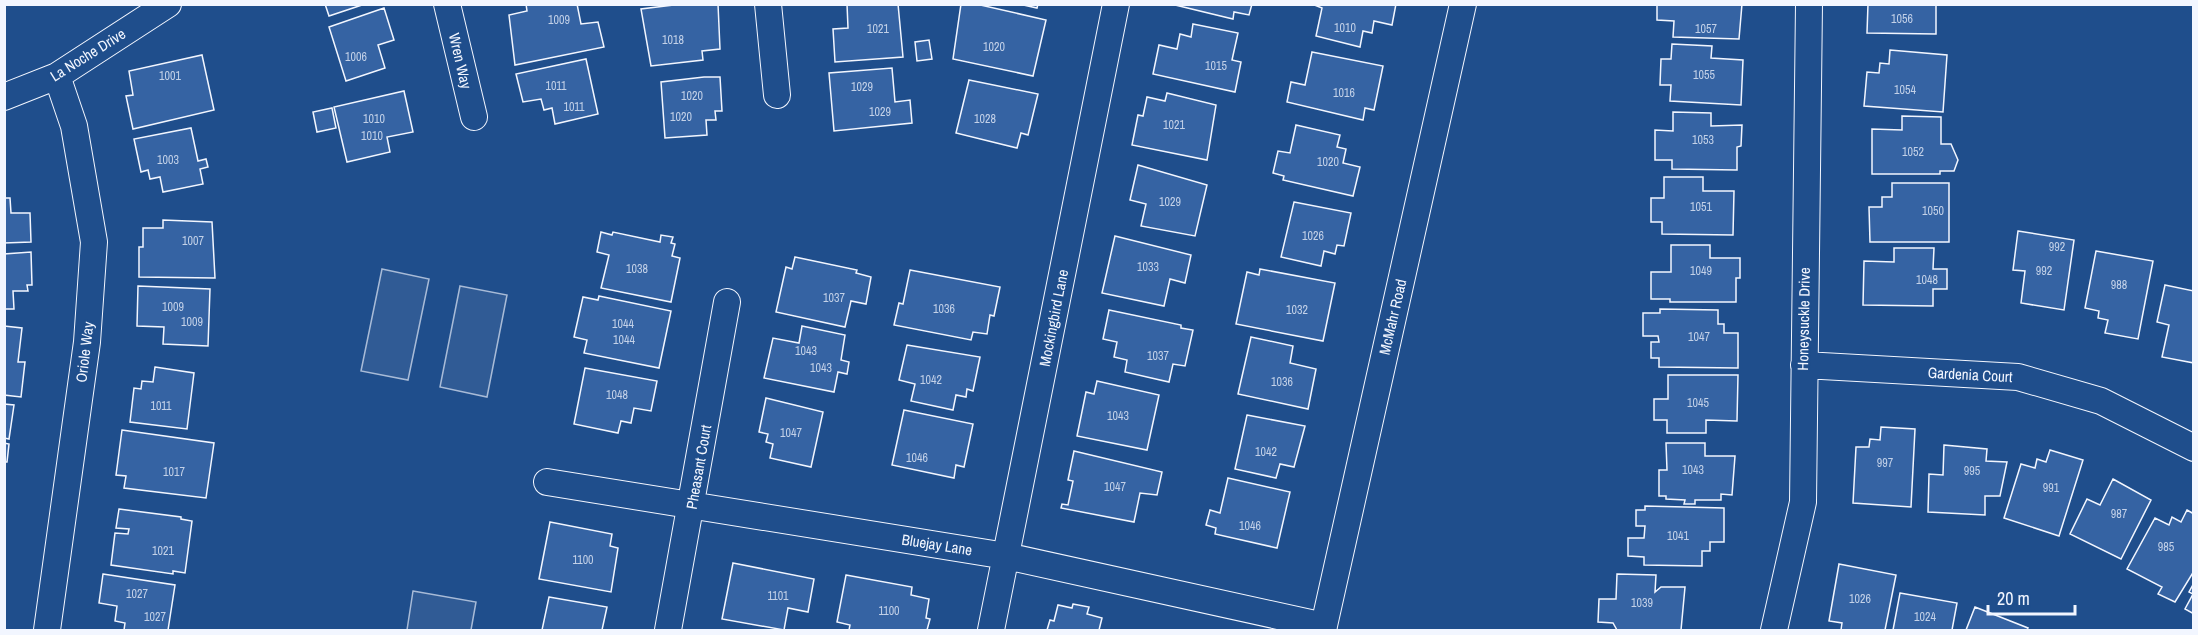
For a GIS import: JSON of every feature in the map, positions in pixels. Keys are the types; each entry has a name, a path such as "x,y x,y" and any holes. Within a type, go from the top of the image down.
{"street":[{"name":"La Noche Drive","path":"4,97 57,76 168,4"},
{"name":"Wren Way","path":"447,4 474,117"},
{"path":"768,4 777,95"},
{"name":"Mockingbird Lane","path":"991,630 1116,4"},
{"name":"McMahr Road","path":"1323,628 1463,4"},
{"name":"Honeysuckle Drive","path":"1774,630 1803,502 1809,4"},
{"name":"Oriole Way","path":"47,630 87,342 94,242 74,126 57,76"},
{"name":"Pheasant Court","path":"668,630 693,506 727,302"},
{"name":"Gardenia Court","path":"1804,365 2018,377 2101,400 2193,448"},
{"name":"Bluejay Lane","path":"547,482 1006,556 1323,628"}],"shaded area":[{"path":"382,269 429,279 408,380 361,371"},
{"path":"460,286 507,295 487,397 440,387"},
{"path":"413,591 476,602 471,630 407,630"}],"building":[{"path":"325,4 365,4 329,16"},
{"path":"526,4 577,4 581,24 598,22 604,47 515,65 509,15 527,11"},
{"path":"682,4 718,4 720,49 702,51 703,60 651,66 641,9"},
{"path":"847,4 898,4 903,57 835,62 833,29 848,28"},
{"path":"961,4 976,4 1046,20 1033,76 953,59"},
{"path":"1019,4 1038,4 1037,8"},
{"path":"1171,4 1252,4 1249,15 1234,12 1233,19"},
{"path":"1312,4 1396,4 1392,25 1374,21 1372,33 1363,31 1360,47 1316,36 1322,8"},
{"path":"1657,4 1742,4 1739,39 1673,37 1674,21 1657,20"},
{"path":"1868,4 1936,4 1936,34 1867,33"},
{"path":"384,8 394,40 378,45 385,68 346,81 329,27"},
{"path":"1193,24 1238,33 1232,60 1241,62 1235,92 1153,74 1159,45 1177,49 1180,34 1191,37"},
{"path":"929,40 932,59 917,61 915,42"},
{"path":"1672,44 1712,46 1711,58 1743,60 1741,105 1670,101 1671,85 1660,85 1661,59 1671,59"},
{"path":"1890,50 1947,55 1943,112 1864,106 1867,72 1879,73 1880,63 1889,64"},
{"path":"1312,52 1383,66 1374,110 1365,108 1363,120 1287,102 1291,82 1305,85"},
{"path":"202,55 214,110 133,129 126,96 133,95 129,71"},
{"path":"586,59 598,114 555,124 552,108 544,110 541,99 523,102 516,74"},
{"path":"892,68 895,102 910,100 912,123 834,131 829,73"},
{"path":"720,77 722,111 715,111 716,120 706,120 707,135 665,138 661,82"},
{"path":"969,80 1038,94 1028,135 1021,133 1017,148 956,133"},
{"path":"404,91 413,132 387,137 390,152 347,162 334,107"},
{"path":"1167,93 1216,105 1207,160 1132,145 1138,115 1143,116 1147,97 1165,101"},
{"path":"332,108 336,128 317,132 313,112"},
{"path":"1673,112 1711,113 1711,126 1742,125 1741,146 1737,147 1737,170 1672,169 1672,160 1655,160 1655,130 1673,131"},
{"path":"1902,116 1941,117 1941,144 1951,144 1958,160 1954,171 1940,171 1940,174 1872,174 1872,129 1902,130"},
{"path":"1296,125 1340,135 1337,147 1346,149 1343,163 1360,167 1353,196 1283,180 1284,176 1273,173 1278,151 1290,153"},
{"path":"191,128 198,161 206,159 208,167 200,169 203,184 163,192 160,177 150,179 148,170 141,172 134,139"},
{"path":"1138,165 1207,185 1195,236 1141,226 1146,204 1130,200"},
{"path":"1664,177 1703,177 1703,191 1734,191 1733,235 1662,234 1662,222 1651,222 1651,198 1664,198"},
{"path":"1892,183 1949,183 1949,242 1870,242 1869,207 1882,207 1882,197 1892,197"},
{"path":"4,198 10,198 11,213 30,213 31,242 4,243"},
{"path":"1294,202 1351,213 1344,246 1337,245 1335,254 1324,251 1321,266 1281,257"},
{"path":"163,220 212,222 215,278 139,277 139,247 143,247 143,228 163,228"},
{"path":"2018,231 2074,240 2064,310 2021,303 2025,271 2013,270"},
{"path":"601,232 612,235 613,232 660,242 661,235 673,237 671,243 675,244 672,256 680,258 671,302 601,288 609,255 597,252"},
{"path":"1115,236 1191,255 1185,283 1170,279 1164,306 1102,293"},
{"path":"1671,245 1710,245 1710,258 1740,258 1740,278 1736,278 1736,302 1670,302 1670,299 1651,299 1651,272 1671,272"},
{"path":"1894,248 1934,248 1933,269 1947,269 1947,289 1933,289 1933,306 1863,305 1864,261 1894,262"},
{"path":"2096,251 2153,261 2138,339 2105,333 2108,320 2098,318 2099,311 2085,308"},
{"path":"31,252 32,285 27,285 28,291 13,291 14,309 4,309 4,254"},
{"path":"795,257 857,270 856,273 871,277 866,304 851,301 845,327 776,312 786,267 792,269"},
{"path":"1260,269 1335,283 1323,341 1236,324 1247,272 1259,275"},
{"path":"910,270 1000,287 994,316 990,315 987,334 973,332 971,340 894,325 899,303 903,304"},
{"path":"2165,285 2194,291 2194,363 2162,357 2169,325 2157,322"},
{"path":"138,286 210,289 208,346 163,344 164,327 137,326"},
{"path":"599,296 671,311 659,368 584,353 587,340 574,337 583,297 598,300"},
{"path":"1660,309 1718,310 1718,324 1724,324 1724,333 1738,333 1738,368 1659,367 1659,358 1651,358 1651,342 1659,342 1658,336 1643,336 1643,313 1660,313"},
{"path":"1109,310 1181,325 1181,328 1193,330 1185,366 1173,364 1169,382 1125,372 1127,360 1114,357 1117,342 1103,339"},
{"path":"4,326 22,328 18,362 25,362 21,397 4,395"},
{"path":"802,326 845,335 841,360 849,362 847,374 838,372 834,392 764,378 773,338 799,343"},
{"path":"1251,337 1293,346 1290,363 1316,369 1308,409 1238,394"},
{"path":"907,345 980,357 973,391 967,389 966,397 956,395 953,410 911,401 915,384 899,380"},
{"path":"155,367 194,373 187,429 130,422 134,388 141,389 142,381 153,382"},
{"path":"585,368 657,381 651,411 634,408 631,423 621,421 618,433 574,424"},
{"path":"1668,375 1738,375 1737,421 1706,420 1706,433 1667,433 1667,420 1654,420 1654,399 1668,399"},
{"path":"1097,381 1159,395 1147,450 1077,436 1086,392 1094,394"},
{"path":"766,398 823,412 811,467 770,458 773,444 766,442 768,434 759,432"},
{"path":"4,404 14,405 9,439 4,438"},
{"path":"904,410 973,424 964,467 956,465 954,478 892,465"},
{"path":"1247,415 1305,426 1294,467 1280,464 1276,478 1235,469"},
{"path":"1881,427 1915,429 1911,507 1853,503 1856,447 1869,447 1870,439 1880,440"},
{"path":"122,430 214,443 206,498 124,488 126,476 116,475"},
{"path":"4,443 9,444 7,462 4,462"},
{"path":"1666,443 1705,443 1705,456 1735,456 1732,495 1721,494 1721,500 1695,500 1695,504 1684,504 1685,500 1666,499 1666,496 1659,496 1659,470 1667,470"},
{"path":"1944,445 1987,449 1986,461 2007,462 2000,496 1985,496 1985,515 1928,512 1929,474 1943,475"},
{"path":"2050,450 2083,460 2059,536 2004,518 2021,464 2035,468 2037,459 2046,462"},
{"path":"1074,451 1162,472 1157,495 1140,493 1134,522 1061,508 1062,504 1068,505 1073,481 1068,480"},
{"path":"1228,478 1290,492 1277,548 1215,534 1216,528 1206,525 1210,510 1220,513"},
{"path":"2113,479 2151,500 2121,559 2070,534 2087,499 2100,505"},
{"path":"1645,506 1724,508 1724,542 1710,542 1710,551 1702,551 1702,566 1644,565 1644,557 1628,556 1628,538 1644,538 1645,526 1636,526 1636,510 1645,510"},
{"path":"119,509 181,517 181,519 192,521 185,573 173,571 173,574 111,565 115,533 128,534 129,529 116,528"},
{"path":"2187,510 2194,514 2194,571 2175,602 2158,594 2162,587 2127,569 2155,518 2169,525 2172,517 2181,522"},
{"path":"550,522 612,534 610,546 618,548 611,592 539,579"},
{"path":"733,563 814,579 808,612 788,608 784,630 722,619"},
{"path":"1839,564 1896,575 1885,630 1841,630 1842,623 1829,621"},
{"path":"103,574 175,585 168,630 124,630 125,623 115,621 117,606 99,603"},
{"path":"1617,574 1656,575 1655,592 1661,587 1685,587 1681,630 1617,630 1613,623 1598,622 1599,599 1616,599"},
{"path":"846,575 912,587 911,595 929,599 926,618 930,619 927,630 849,630 850,625 837,622"},
{"path":"2194,583 2194,614 2185,609 2193,594 2189,592"},
{"path":"1900,593 1957,603 1952,630 1893,630"},
{"path":"549,597 607,607 602,630 542,630"},
{"path":"1073,604 1089,607 1087,614 1102,618 1099,630 1047,630 1050,620 1054,621 1058,605 1072,608"},
{"path":"1975,607 2028,628 2027,630 1966,630"}]}
